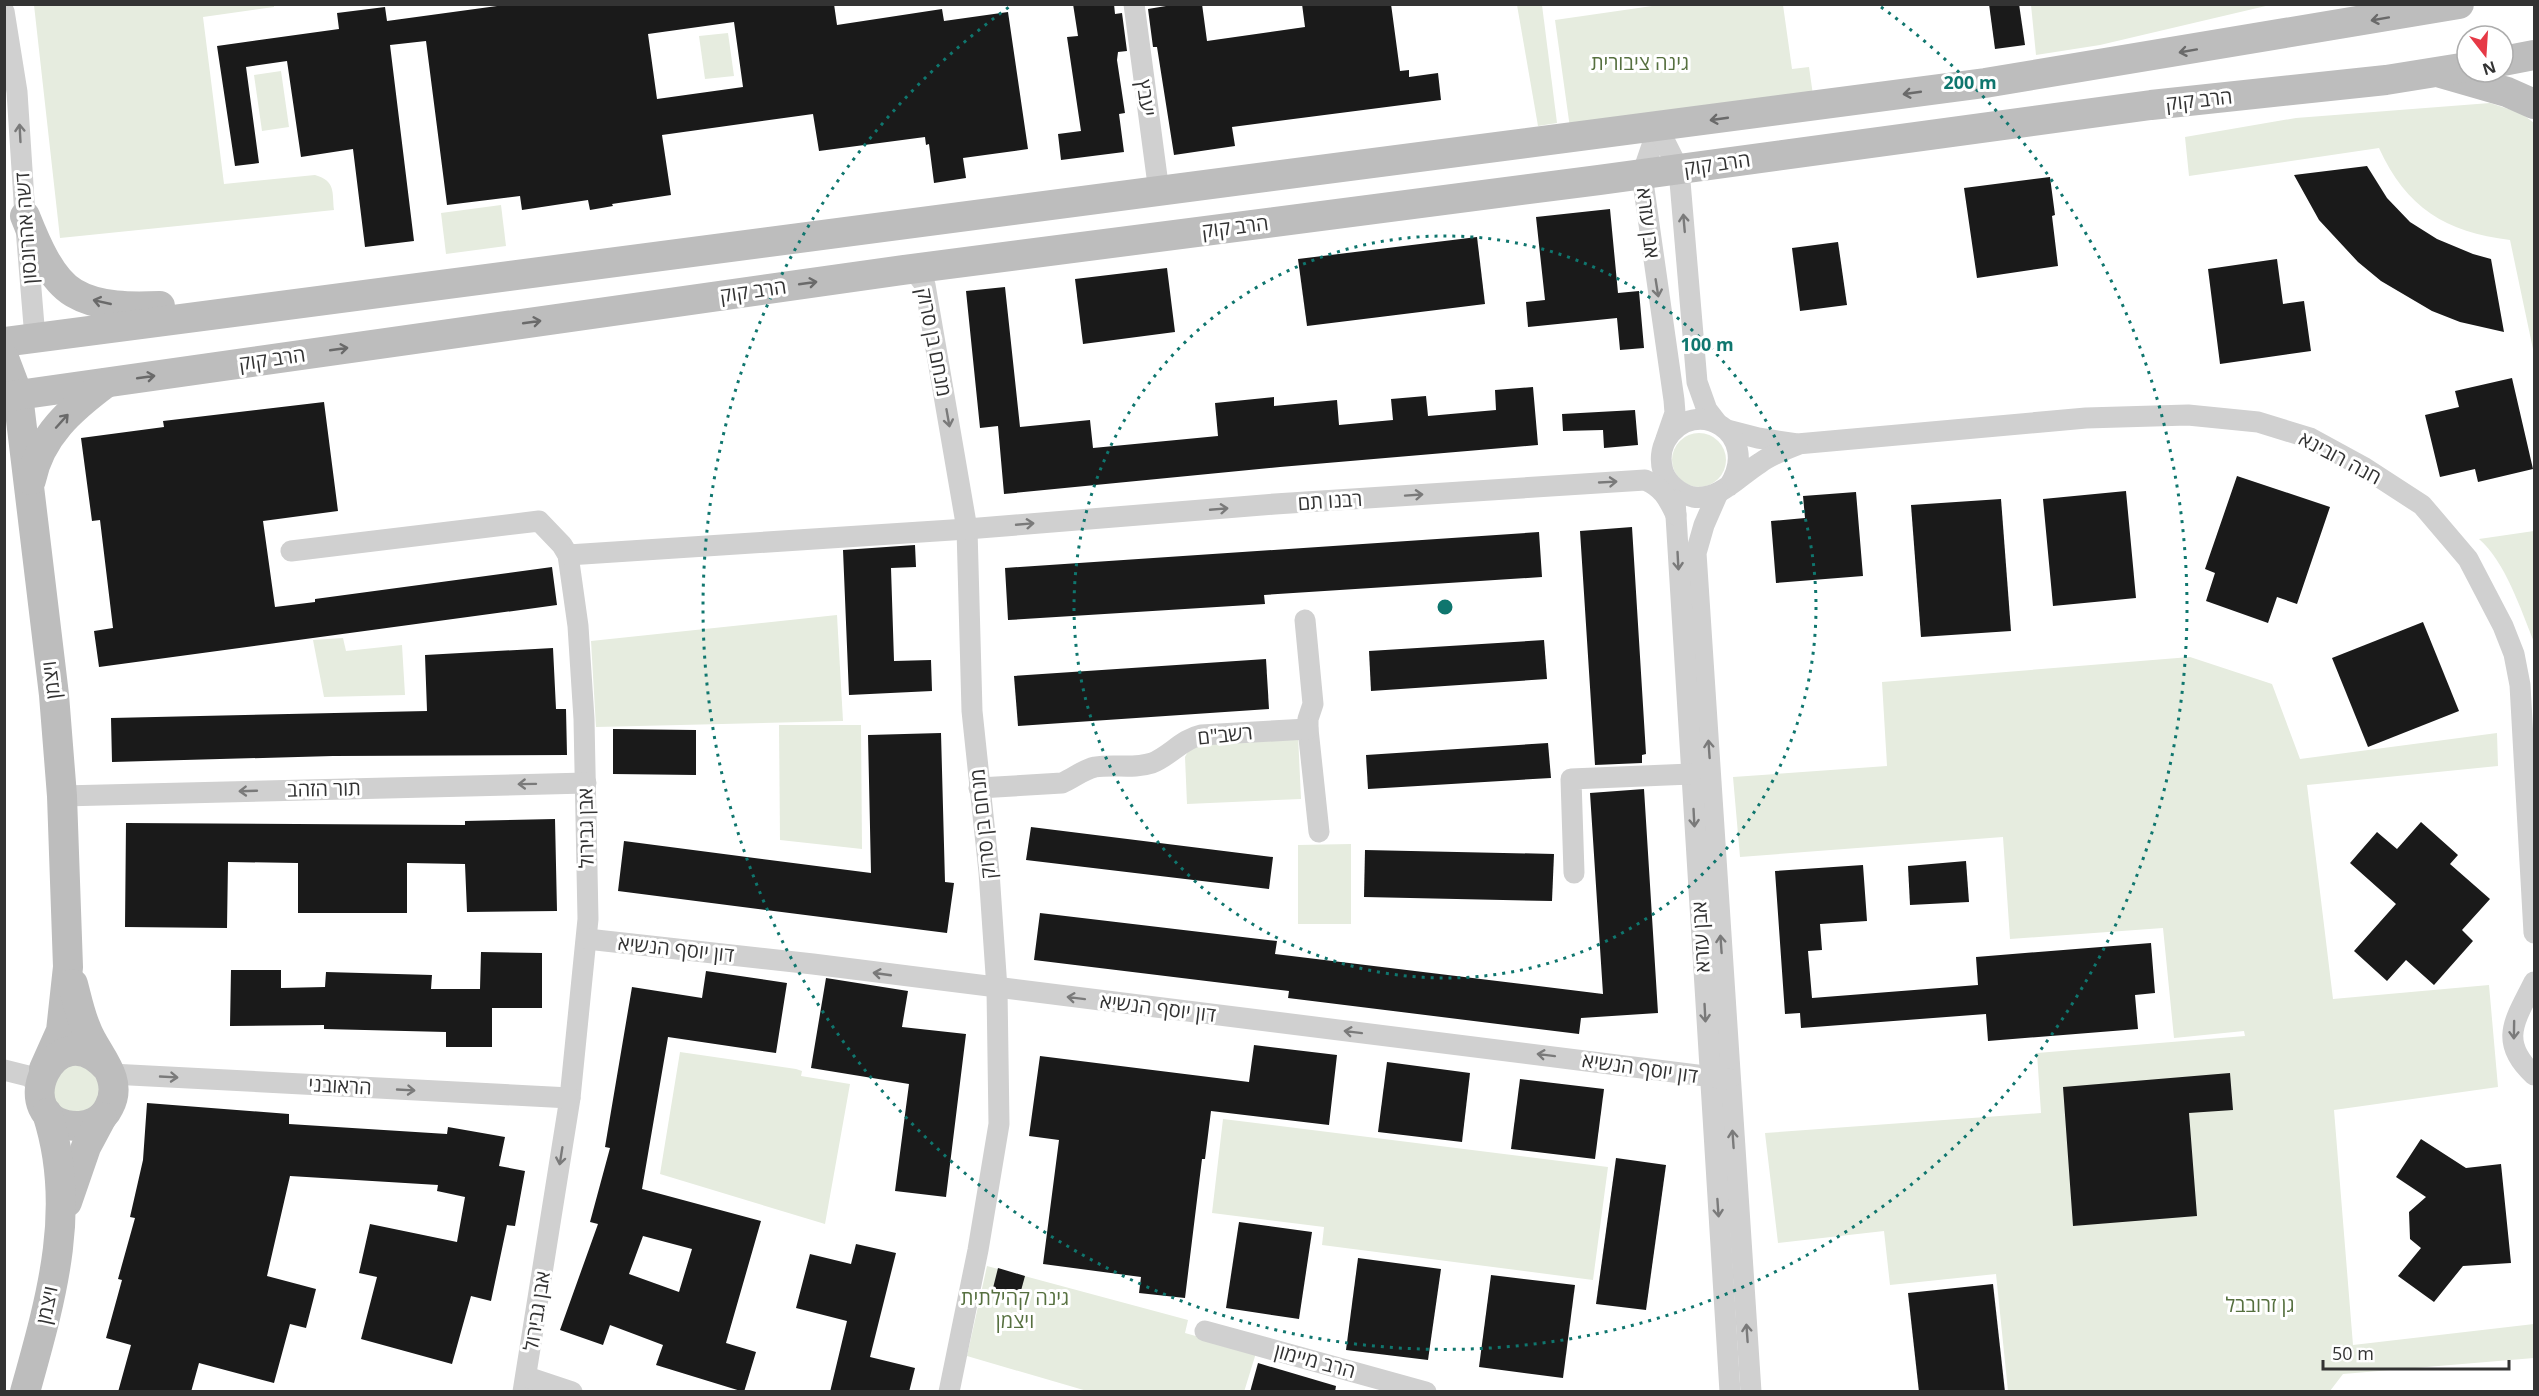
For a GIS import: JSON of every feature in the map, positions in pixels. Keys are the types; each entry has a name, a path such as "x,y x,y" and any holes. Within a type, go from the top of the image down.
{"main road":[{"path":"4,342 286,303 1658,128 2084,69 2448,6"},
{"path":"2515,59 2535,55"},
{"name":"הרב קוק","path":"11,396 903,270 1642,175 2151,105 2455,69"},
{"path":"2438,73 2506,92 2535,104"},
{"path":"25,216 43,257 63,282 74,293 101,303 131,307 286,303"},
{"name":"ויצמן","path":"11,396 35,338"},
{"name":"ויצמן","path":"4,358 28,492 54,695 62,796 68,967 61,1031 42,1076"},
{"path":"28,492 35,462 43,444 72,409 108,382"},
{"path":"4,445 28,492"},
{"name":"ויצמן","path":"68,967 86,1030 110,1072"},
{"path":"77,1051 89,1054 100,1059 110,1072 114,1086 113,1097 102,1117 92,1124 68,1126 56,1121 41,1103 42,1076 53,1060 64,1053 77,1051"},
{"name":"ויצמן","path":"25,1392 45,1319 59,1247 62,1216 58,1152 47,1113"},
{"name":"ויצמן","path":"62,1216 86,1147 102,1117"}],"street":[{"name":"יעבץ","path":"1134,4 1159,192"},
{"name":"דשה אהרונסון","path":"4,10 17,92 35,338"},
{"name":"אבן עזרא","path":"1658,128 1679,170 1697,382 1707,410 1722,426"},
{"name":"אבן עזרא","path":"1658,128 1642,175 1674,400 1675,413 1664,444"},
{"name":"מנחם בן סרוק","path":"903,270 916,273 925,285 967,529 972,711 989,872 997,989 999,1124 978,1250 949,1392"},
{"name":"חנה רובינא","path":"1722,426 1758,438 1797,444 2086,418 2188,415 2258,422 2310,438 2365,468 2422,505 2468,559 2503,626 2514,654 2520,685 2535,933"},
{"path":"1693,420 1705,420 1722,426 1735,440 1740,463 1724,489 1705,497 1692,497 1679,491 1669,482 1663,470 1661,457 1664,444 1671,432 1681,424 1693,420"},
{"name":"חנה רובינא","path":"1724,489 1761,461 1797,444"},
{"name":"רבנו תם","path":"568,555 1645,480 1657,484 1666,495 1676,515"},
{"name":"אבן עזרא","path":"1669,482 1675,501 1691,774 1751,1392"},
{"name":"אבן עזרא","path":"1724,489 1704,525 1696,553 1730,1392"},
{"path":"291,551 539,521 568,555"},
{"name":"אבן גבירול","path":"525,1384 570,1098 587,939 585,783 579,626 568,555"},
{"path":"1305,620 1313,704 1308,719 1308,729 1319,832"},
{"name":"רשב\"ם","path":"979,788 1062,783 1079,771 1097,766 1152,763 1175,750 1187,739 1200,735 1308,729"},
{"path":"1574,873 1571,779 1691,774"},
{"name":"תור הזהב","path":"62,796 585,783"},
{"name":"דון יוסף הנשיא","path":"587,939 813,964 997,989 1719,1078"},
{"path":"2535,982 2514,1020 2513,1034 2518,1059 2535,1075"},
{"path":"4,1070 27,1076 42,1076"},
{"name":"הראובני","path":"110,1072 570,1098"},
{"name":"הרב מיימון","path":"1205,1330 1426,1392"},
{"path":"525,1384 572,1392"}],"green space":[{"name":"גינה ציבורית","path":"1666,4 1783,5 1792,69 1809,67 1813,95 1570,128 1555,20"},
{"path":"2031,4 2270,5 2100,45 2036,55"},
{"path":"34,5 274,5 274,7 203,17 224,184 315,175 327,180 330,184 334,210 60,238"},
{"path":"1517,5 1542,5 1557,123 1538,126"},
{"path":"728,33 734,76 705,79 699,36"},
{"path":"281,71 289,127 262,131 254,75"},
{"path":"2490,103 2521,113 2534,123 2534,354 2510,240 2466,231 2431,214 2402,187 2379,148 2189,176 2185,137 2296,118"},
{"path":"501,205 506,246 446,254 441,213"},
{"path":"1699,433 1709,435 1718,441 1724,450 1726,460 1724,470 1718,479 1709,485 1699,487 1689,485 1680,479 1674,470 1672,460 1674,450 1680,441 1689,435"},
{"path":"2534,531 2534,642 2504,573 2497,560 2479,539"},
{"path":"837,615 843,721 596,727 591,641"},
{"path":"343,638 346,651 402,645 405,695 324,697 313,640"},
{"name":"גן זרובבל","path":"2190,657 2272,684 2300,759 2497,733 2498,766 2307,785 2333,999 2489,985 2498,1087 2334,1110 2353,1345 2534,1324 2534,1358 2343,1374 2330,1391 2008,1391 1996,1274 1890,1285 1884,1231 1778,1243 1765,1133 2041,1113 2037,1053 2245,1036 2244,1031 2174,1038 2163,928 2010,939 2003,837 1740,857 1733,777 1887,766 1882,682"},
{"path":"779,725 861,725 862,849 780,840"},
{"path":"1298,735 1301,799 1187,804 1185,757 1194,740"},
{"path":"1351,844 1351,924 1298,924 1298,845"},
{"path":"680,1052 796,1069 802,1071 801,1076 850,1084 825,1224 660,1174"},
{"path":"67,1060 103,1074 99,1111 61,1116 47,1082"},
{"path":"1223,1119 1608,1167 1593,1280 1322,1245 1324,1227 1212,1213"},
{"name":"גינה קהילתית ויצמן","path":"987,1266 1188,1320 1185,1333 1256,1353 1244,1392 1087,1391 967,1356"}],"building":[{"path":"496,4 834,4 837,25 942,9 944,21 1008,12 1028,149 963,158 966,178 934,183 929,144 926,145 925,137 819,151 813,114 662,135 671,195 612,204 613,206 590,210 588,200 522,210 520,196 447,205 426,41 390,45 414,241 365,247 353,149 301,157 287,61 246,67 259,163 235,166 217,46 339,29 337,13 385,7 387,21 497,6","holes":["734,22 743,87 657,99 648,34"]},
{"path":"1073,4 1114,4 1115,14 1122,13 1127,51 1118,52 1117,60 1125,113 1119,114 1124,152 1061,160 1058,134 1081,131 1067,37 1078,36"},
{"path":"1178,4 1202,4 1207,41 1305,27 1302,4 1391,4 1400,71 1409,70 1409,77 1438,73 1441,100 1232,127 1235,146 1174,155 1157,47 1153,47 1148,9"},
{"path":"1989,4 2019,4 2025,45 1995,49"},
{"path":"2367,166 2387,198 2410,222 2437,239 2491,259 2504,332 2460,322 2432,311 2381,281 2358,262 2319,220 2294,175"},
{"path":"2050,177 2058,266 1977,278 1964,188"},
{"path":"1610,209 1618,293 1639,291 1644,348 1620,350 1617,318 1528,327 1526,302 1545,300 1536,217"},
{"path":"1477,237 1485,304 1307,326 1298,259"},
{"path":"1838,242 1847,305 1800,311 1792,248"},
{"path":"2277,259 2283,304 2304,301 2311,351 2220,364 2208,269"},
{"path":"1167,268 1175,332 1083,344 1075,279"},
{"path":"1005,287 1020,427 1090,420 1093,448 1218,436 1215,403 1274,397 1274,406 1337,400 1339,425 1393,420 1391,399 1426,396 1428,416 1496,410 1495,390 1533,387 1538,445 1004,494 998,426 980,428 966,291"},
{"path":"2512,378 2533,469 2478,482 2475,469 2440,477 2425,415 2459,407 2455,391"},
{"path":"324,402 338,511 263,521 275,607 315,602 315,599 552,567 557,605 99,667 94,631 113,628 100,520 92,521 81,438 164,427 163,421"},
{"path":"1635,410 1638,445 1604,448 1603,430 1563,431 1562,414"},
{"path":"2237,476 2330,507 2297,604 2277,597 2268,623 2206,601 2215,573 2205,569"},
{"path":"2126,491 2136,598 2053,606 2043,499"},
{"path":"1856,492 1863,576 1776,583 1771,521 1805,518 1803,496"},
{"path":"2001,499 2011,631 1921,637 1911,505"},
{"path":"1632,527 1646,754 1642,755 1642,763 1595,765 1580,531"},
{"path":"1539,532 1542,577 1264,595 1265,604 1008,620 1005,568"},
{"path":"915,545 916,567 891,568 894,661 931,660 932,691 849,695 843,550"},
{"path":"2423,622 2459,711 2368,747 2332,658"},
{"path":"1544,640 1547,679 1371,691 1369,651"},
{"path":"553,648 556,709 566,709 567,755 333,756 112,762 111,718 427,711 425,655"},
{"path":"1266,659 1269,709 1018,726 1014,676"},
{"path":"613,729 696,730 696,775 613,774"},
{"path":"941,733 945,882 954,883 947,933 618,891 624,841 871,873 868,735"},
{"path":"1548,743 1551,778 1368,789 1366,755"},
{"path":"1644,789 1658,1013 1581,1018 1579,1034 1288,998 1289,991 1034,960 1040,913 1277,941 1275,954 1603,994 1590,793"},
{"path":"555,819 557,911 467,912 465,864 407,863 407,913 298,913 298,863 228,862 227,928 125,927 126,823 465,825 465,821"},
{"path":"2421,822 2458,855 2450,864 2490,899 2462,930 2473,941 2434,985 2406,960 2387,981 2354,951 2396,904 2350,863 2377,832 2397,849"},
{"path":"1031,827 1273,857 1269,889 1026,860"},
{"path":"1365,850 1554,854 1552,901 1364,897"},
{"path":"1966,861 1969,902 1910,905 1908,866"},
{"path":"1863,865 1867,921 1820,924 1822,950 1808,951 1812,998 1978,985 1976,957 2151,943 2155,993 2135,995 2138,1029 1988,1041 1986,1014 1801,1028 1800,1013 1785,1014 1775,871"},
{"path":"481,952 542,953 542,1008 492,1008 492,1047 446,1047 446,1032 324,1029 324,1025 230,1026 231,970 281,970 281,988 325,987 326,972 432,975 431,989 480,989"},
{"path":"706,971 787,983 776,1053 668,1037 642,1189 761,1221 726,1343 756,1352 744,1392 656,1365 663,1345 610,1325 603,1345 560,1330 598,1224 590,1222 610,1148 605,1147 632,987 702,998","holes":["643,1236 692,1249 679,1292 629,1274"]},
{"path":"826,978 908,991 902,1027 966,1034 946,1197 895,1191 909,1084 811,1068"},
{"path":"1254,1045 1337,1055 1329,1125 1211,1111 1205,1159 1202,1159 1185,1298 1139,1293 1141,1277 1043,1264 1059,1140 1029,1136 1040,1056 1249,1082"},
{"path":"1387,1062 1470,1073 1462,1142 1378,1132"},
{"path":"2230,1073 2233,1110 2189,1113 2197,1216 2073,1226 2063,1087"},
{"path":"1520,1079 1604,1089 1595,1159 1511,1149"},
{"path":"147,1103 289,1114 289,1124 447,1134 448,1127 505,1137 499,1166 525,1171 515,1226 507,1225 491,1301 471,1296 452,1364 361,1339 377,1277 359,1273 370,1224 457,1242 465,1197 437,1191 438,1185 290,1176 267,1276 316,1289 306,1328 290,1324 274,1383 199,1363 191,1392 118,1392 131,1345 106,1338 122,1280 118,1279 135,1218 130,1217 143,1160"},
{"path":"2421,1139 2466,1168 2501,1164 2511,1263 2463,1266 2434,1302 2398,1276 2421,1248 2410,1239 2409,1212 2426,1197 2396,1177"},
{"path":"1616,1158 1666,1165 1646,1310 1596,1304"},
{"path":"1239,1222 1312,1232 1299,1319 1226,1308"},
{"path":"856,1244 896,1253 870,1357 915,1368 909,1392 830,1392 847,1321 796,1308 810,1254 851,1264"},
{"path":"1358,1258 1441,1269 1428,1360 1346,1350"},
{"path":"998,1268 1025,1276 1019,1298 992,1292"},
{"path":"1491,1275 1575,1285 1563,1378 1479,1367"},
{"path":"1993,1284 2005,1392 1919,1392 1908,1293"},
{"path":"1258,1363 1336,1386 1335,1392 1250,1392"}]}
